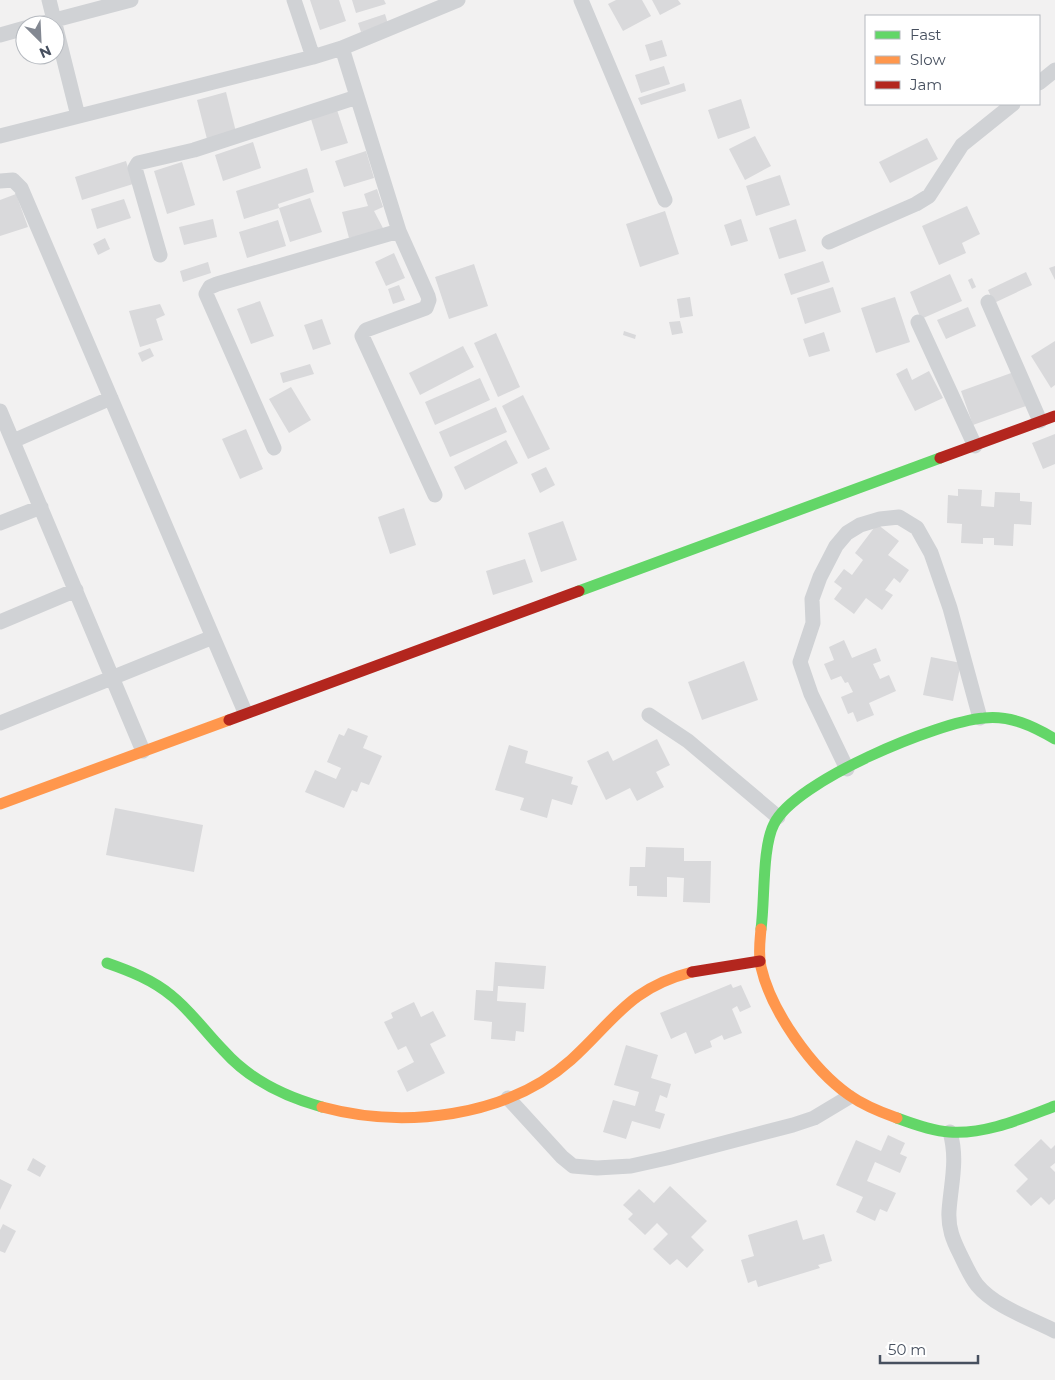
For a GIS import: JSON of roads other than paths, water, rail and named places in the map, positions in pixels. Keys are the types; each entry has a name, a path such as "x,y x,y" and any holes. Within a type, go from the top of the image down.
{"street":[{"path":"49,0 53,15"},
{"path":"65,17 131,0"},
{"path":"294,0 313,57"},
{"path":"0,136 313,57 342,48 458,0"},
{"path":"581,0 665,200"},
{"path":"0,35 15,31"},
{"path":"342,48 399,231 428,296 429,304 426,308 366,330 362,336 435,495"},
{"path":"65,64 78,116"},
{"path":"1040,82 1055,70"},
{"path":"160,255 135,168 138,163 194,150 357,97"},
{"path":"829,242 916,204 929,196 962,146 1012,105"},
{"path":"0,181 13,180 21,188 245,712"},
{"path":"274,448 207,301 206,294 210,287 399,231"},
{"path":"988,302 1040,421"},
{"path":"918,322 975,446"},
{"path":"13,440 111,398"},
{"path":"0,411 143,751"},
{"path":"0,804 245,712 1055,416"},
{"path":"0,524 41,506"},
{"path":"847,769 811,694 800,662 813,623 812,599 820,577 836,546 847,533 860,525 880,519 899,517 917,528 931,553 950,608 980,718"},
{"path":"0,622 76,590"},
{"path":"0,722 213,637"},
{"path":"649,715 688,741 778,817"},
{"path":"1055,739 1018,720 999,716 980,718 947,726 880,752 810,789 778,817 768,844 760,961 778,1010 820,1071 849,1096 873,1110 899,1120 950,1132 994,1125 1055,1106"},
{"path":"107,963 136,973 180,1002 232,1060 260,1080 302,1100 326,1108 376,1116 429,1117 461,1112 508,1098 560,1069 585,1047 624,1006 645,992 673,979 701,970 760,961"},
{"path":"508,1098 562,1157 573,1166 597,1168 631,1166 793,1126 814,1118 849,1096"},
{"path":"950,1132 954,1148 955,1169 949,1213 950,1234 968,1269 977,1284 990,1298 1055,1331"}]}
